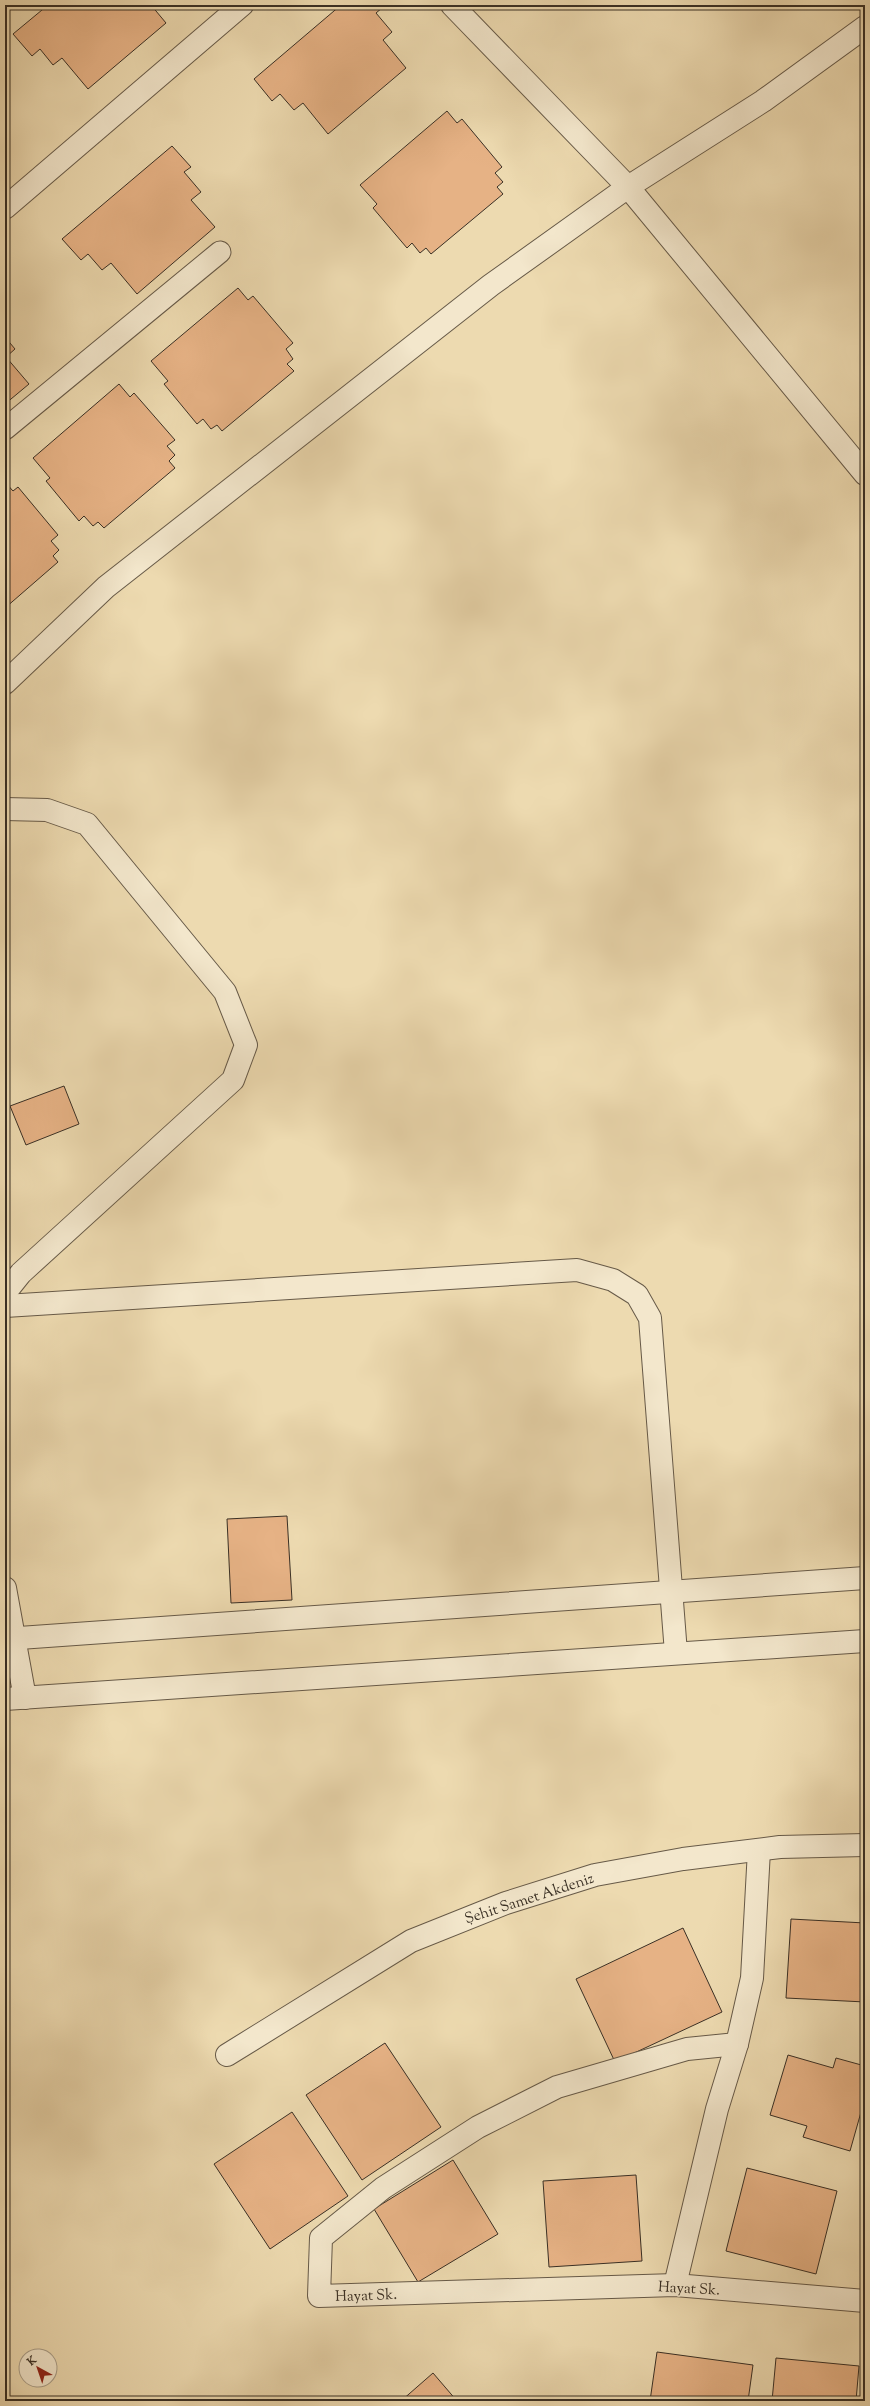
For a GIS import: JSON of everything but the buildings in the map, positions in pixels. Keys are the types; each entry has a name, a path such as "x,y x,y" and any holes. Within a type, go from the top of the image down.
{"street":[{"path":"5,208 242,5"},
{"path":"452,5 628,187 865,474"},
{"path":"5,683 106,587 491,285 628,187 763,101 865,27"},
{"path":"5,809 47,810 87,824 225,992 246,1045 233,1080 22,1273 5,1293"},
{"path":"5,1306 577,1270 613,1280 637,1295 650,1318 676,1654"},
{"path":"9,1639 865,1578"},
{"path":"5,1588 15,1698 865,1641"},
{"name":"Şehit Samet Akdeniz","path":"227,2055 411,1941 506,1903 595,1875 683,1859 758,1850 865,1845"},
{"path":"675,2285 717,2109 737,2044 752,1978 758,1850"},
{"name":"Hayat Sk.","path":"737,2044 686,2049 557,2087 478,2127 383,2188 320,2238 319,2296 675,2285 865,2301"}],"lane":[{"path":"5,429 220,252"}]}
